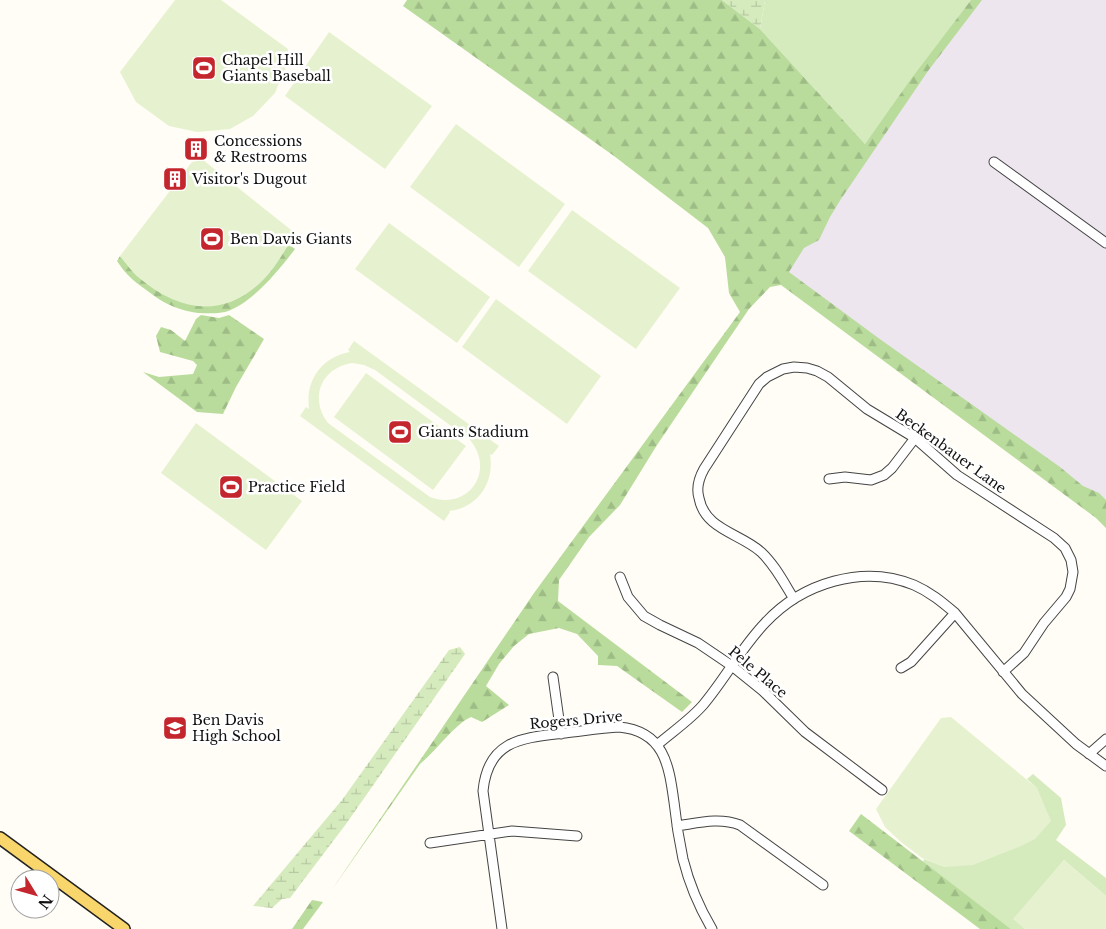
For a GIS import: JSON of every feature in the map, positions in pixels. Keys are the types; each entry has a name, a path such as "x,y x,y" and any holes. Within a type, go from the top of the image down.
{"main road":[{"path":"0,838 124,929"}],"street":[{"path":"994,162 1106,243"},
{"name":"Beckenbauer Lane","path":"794,599 772,565 762,554 750,544 717,526 708,518 700,505 698,490 700,477 704,469 754,391 766,378 778,371 791,367 802,367 821,372 867,409 915,438 957,476 1056,539 1065,548 1071,560 1073,579 1068,593 1044,623 1024,653 1003,672"},
{"path":"829,480 845,477 872,480 884,475 892,468 915,438"},
{"path":"657,745 703,705 766,621 794,599 835,580 860,576 880,576 905,582 919,588 933,595 955,613 1003,672 1028,699 1089,754 1106,766"},
{"name":"Pele Place","path":"620,577 628,597 644,616 656,624 698,643 732,666 763,691 805,732 882,790"},
{"path":"900,668 915,658 955,613"},
{"path":"553,677 561,734"},
{"name":"Rogers Drive","path":"502,929 483,791 485,778 492,762 503,749 521,739 616,727 642,733 657,745 668,764 682,857 696,899 712,929"},
{"path":"1089,754 1106,739"},
{"path":"677,826 718,820 740,825 823,885"},
{"path":"430,843 521,831 577,836"}],"shaded area":[{"path":"971,0 1106,0 1106,518 772,271"}],"green space":[{"name":"Chapel Hill Giants Baseball","path":"175,0 221,0 288,49 287,64 275,93 253,116 230,129 197,132 169,126 136,102 120,72"},
{"path":"407,0 722,0 760,29 865,144 971,0 982,0 928,71 841,199 819,240 804,248 789,272 1060,467 1083,486 1099,493 1106,500 1106,528 1096,518 781,285 770,287 749,309 657,445 620,505 589,537 559,580 558,601 692,702 682,712 617,666 598,665 598,656 577,634 559,628 529,634 514,646 499,664 486,686 509,705 482,722 471,717 465,720 420,764 331,891 534,593 740,312 729,293 725,257 708,228 614,156 403,6"},
{"path":"722,0 765,0 760,29"},
{"path":"765,0 971,0 865,144 760,29"},
{"path":"329,32 432,106 385,169 285,96"},
{"path":"456,124 565,204 519,267 410,187"},
{"name":"Ben Davis Giants","path":"203,160 295,233 273,268 250,291 234,300 218,305 202,306 186,304 154,289 135,275 120,256 192,162"},
{"path":"572,210 680,288 636,349 528,271"},
{"path":"389,223 490,297 457,343 355,269"},
{"path":"288,244 295,249 264,286 235,308 218,313 198,313 169,305 133,280 117,261 120,256 137,276 264,278"},
{"path":"496,299 601,376 567,424 462,347"},
{"path":"201,315 219,318 229,315 264,339 236,387 223,414 197,412 143,372 159,377 193,374 197,365 193,361 160,352 156,336 161,327 171,330 185,341 196,319"},
{"path":"354,341 499,446 492,455 490,454 490,474 487,484 476,499 459,509 449,511 444,521 300,416 306,407 309,409 308,398 310,389 318,372 331,359 350,352 348,350","holes":["352,363 364,365 375,370 470,440 477,452 480,464 479,475 474,485 466,493 456,498 444,500 430,497 328,423 319,404 321,386 332,371 341,366"]},
{"name":"Giants Stadium","path":"366,373 466,446 433,490 334,417"},
{"name":"Practice Field","path":"196,423 302,501 266,550 161,473"},
{"path":"460,647 465,654 346,824 290,898 282,899 272,908 253,906 342,800 449,650"},
{"path":"951,717 1037,788 1051,821 1035,839 1021,846 973,865 945,867 922,858 901,842 885,827 876,809 941,718"},
{"path":"1033,774 1061,798 1066,825 1056,840 1106,878 1106,896 1064,860 1014,919 1025,929 1011,929 923,862 924,859 945,867 1037,788 1027,779"},
{"path":"861,814 1011,929 980,929 849,831"},
{"path":"1064,860 1106,896 1106,929 1025,929 1013,919"},
{"path":"312,900 323,902 303,929 292,929"}],"place":[{"name":"Chapel Hill Giants Baseball","path":"204,68"},
{"name":"Concessions & Restrooms","path":"196,149"},
{"name":"Visitor's Dugout","path":"175,179"},
{"name":"Ben Davis Giants","path":"212,239"},
{"name":"Giants Stadium","path":"400,432"},
{"name":"Practice Field","path":"231,487"},
{"name":"Ben Davis High School","path":"175,728"}]}
